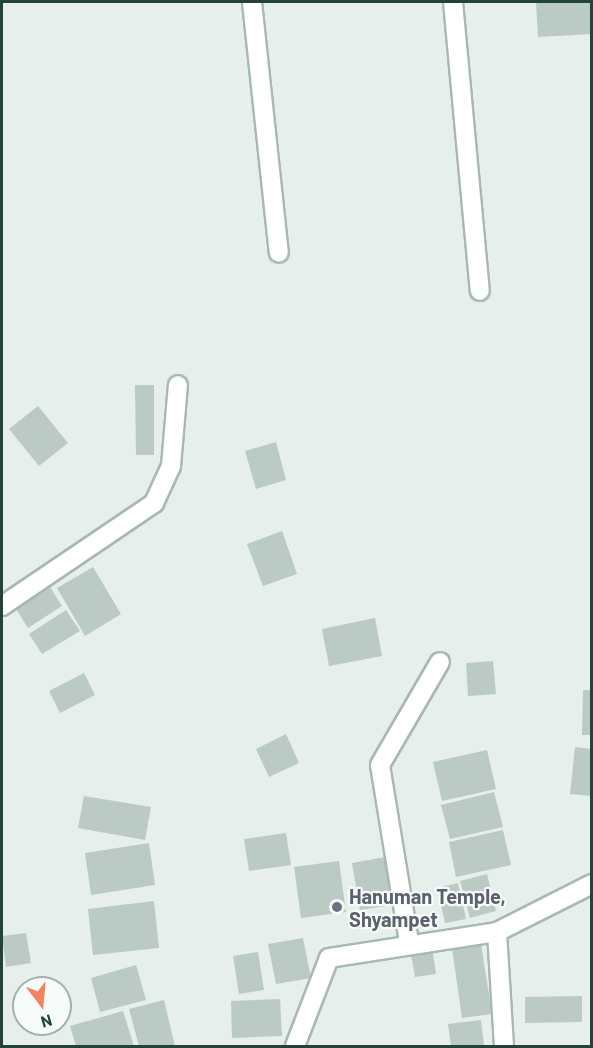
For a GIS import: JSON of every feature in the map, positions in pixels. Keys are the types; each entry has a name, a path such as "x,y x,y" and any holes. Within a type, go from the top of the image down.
{"street":[{"path":"252,2 279,253"},
{"path":"453,2 480,291"},
{"path":"2,606 154,503 171,466 178,385"},
{"path":"409,942 380,765 440,663"},
{"path":"295,1047 329,958 409,942 497,932 591,884"},
{"path":"497,932 504,1047"}],"building":[{"path":"536,2 592,2 592,34 538,37"},
{"path":"135,385 154,385 154,455 136,455"},
{"path":"38,406 68,443 39,466 9,429"},
{"path":"276,442 286,480 256,489 245,451"},
{"path":"282,531 297,574 263,586 247,544"},
{"path":"93,567 121,614 85,636 57,588"},
{"path":"50,587 62,606 28,628 16,609"},
{"path":"66,610 80,631 42,654 29,634"},
{"path":"375,618 382,656 329,666 322,629"},
{"path":"493,661 496,694 468,696 466,663"},
{"path":"84,673 95,695 60,713 49,691"},
{"path":"583,690 592,690 592,735 582,735"},
{"path":"286,734 299,763 269,777 256,749"},
{"path":"575,747 592,749 592,796 570,794"},
{"path":"487,750 496,789 442,801 433,762"},
{"path":"494,792 503,827 450,839 441,805"},
{"path":"84,796 151,807 145,840 78,828"},
{"path":"503,830 511,865 456,877 449,842"},
{"path":"286,833 291,865 249,871 244,839"},
{"path":"149,843 155,885 91,895 85,853"},
{"path":"385,857 393,905 360,910 352,863"},
{"path":"339,861 346,912 301,918 294,867"},
{"path":"487,874 496,911 470,918 460,881"},
{"path":"458,883 466,919 445,923 437,888"},
{"path":"154,901 159,948 93,955 88,909"},
{"path":"26,933 31,963 6,967 2,936"},
{"path":"303,938 311,978 276,984 268,944"},
{"path":"481,944 492,1014 462,1018 452,948"},
{"path":"432,946 436,974 415,977 410,949"},
{"path":"258,952 264,990 239,994 233,956"},
{"path":"136,965 146,1000 100,1012 91,978"},
{"path":"582,996 582,1022 525,1023 525,997"},
{"path":"280,999 282,1036 232,1038 231,1001"},
{"path":"164,1000 175,1046 139,1046 129,1009"},
{"path":"123,1011 134,1046 76,1046 72,1025"},
{"path":"481,1020 484,1046 451,1046 448,1024"}],"place":[{"name":"Hanuman Temple, Shyampet","path":"337,907"}]}
